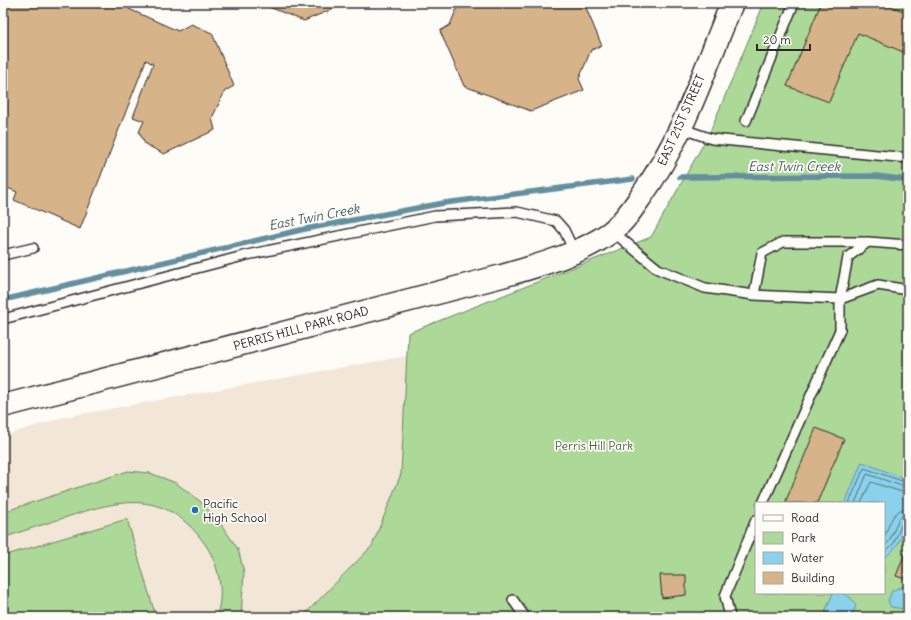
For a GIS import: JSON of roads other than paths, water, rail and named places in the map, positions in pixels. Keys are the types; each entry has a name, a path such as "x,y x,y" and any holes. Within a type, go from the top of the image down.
{"street":[{"name":"EAST 21ST STREET","path":"604,236 630,213 654,179 677,135 732,3"},
{"name":"PERRIS HILL PARK ROAD","path":"3,406 502,276 540,265 574,251 604,236"}],"lane":[{"path":"746,121 794,3"},
{"path":"677,135 908,158"},
{"path":"3,319 247,255 436,216 517,212 547,219 556,222 564,230 574,251"},
{"path":"604,236 658,269 705,288 754,295 840,299 878,285 908,290"},
{"path":"754,295 762,253 783,242 868,242 908,245"},
{"path":"763,502 840,330 840,299 848,257 868,242"},
{"path":"3,255 33,248"},
{"path":"730,617 725,596 755,522"},
{"path":"513,600 525,617"}],"water":[{"path":"862,462 908,480 906,523 899,542 885,557 885,502 845,502"},
{"path":"904,586 908,589 908,602 905,609 891,607 888,601 892,591"},
{"path":"833,594 844,594 852,599 856,606 851,616 837,617 825,612"}],"waterway":[{"name":"East Twin Creek","path":"680,177 876,176 908,180"},
{"name":"East Twin Creek","path":"3,300 305,229 444,203 633,179"}],"place":[{"name":"Pacific High School","path":"195,510"}],"park label":[{"name":"Perris Hill Park","path":"594,445"}]}
